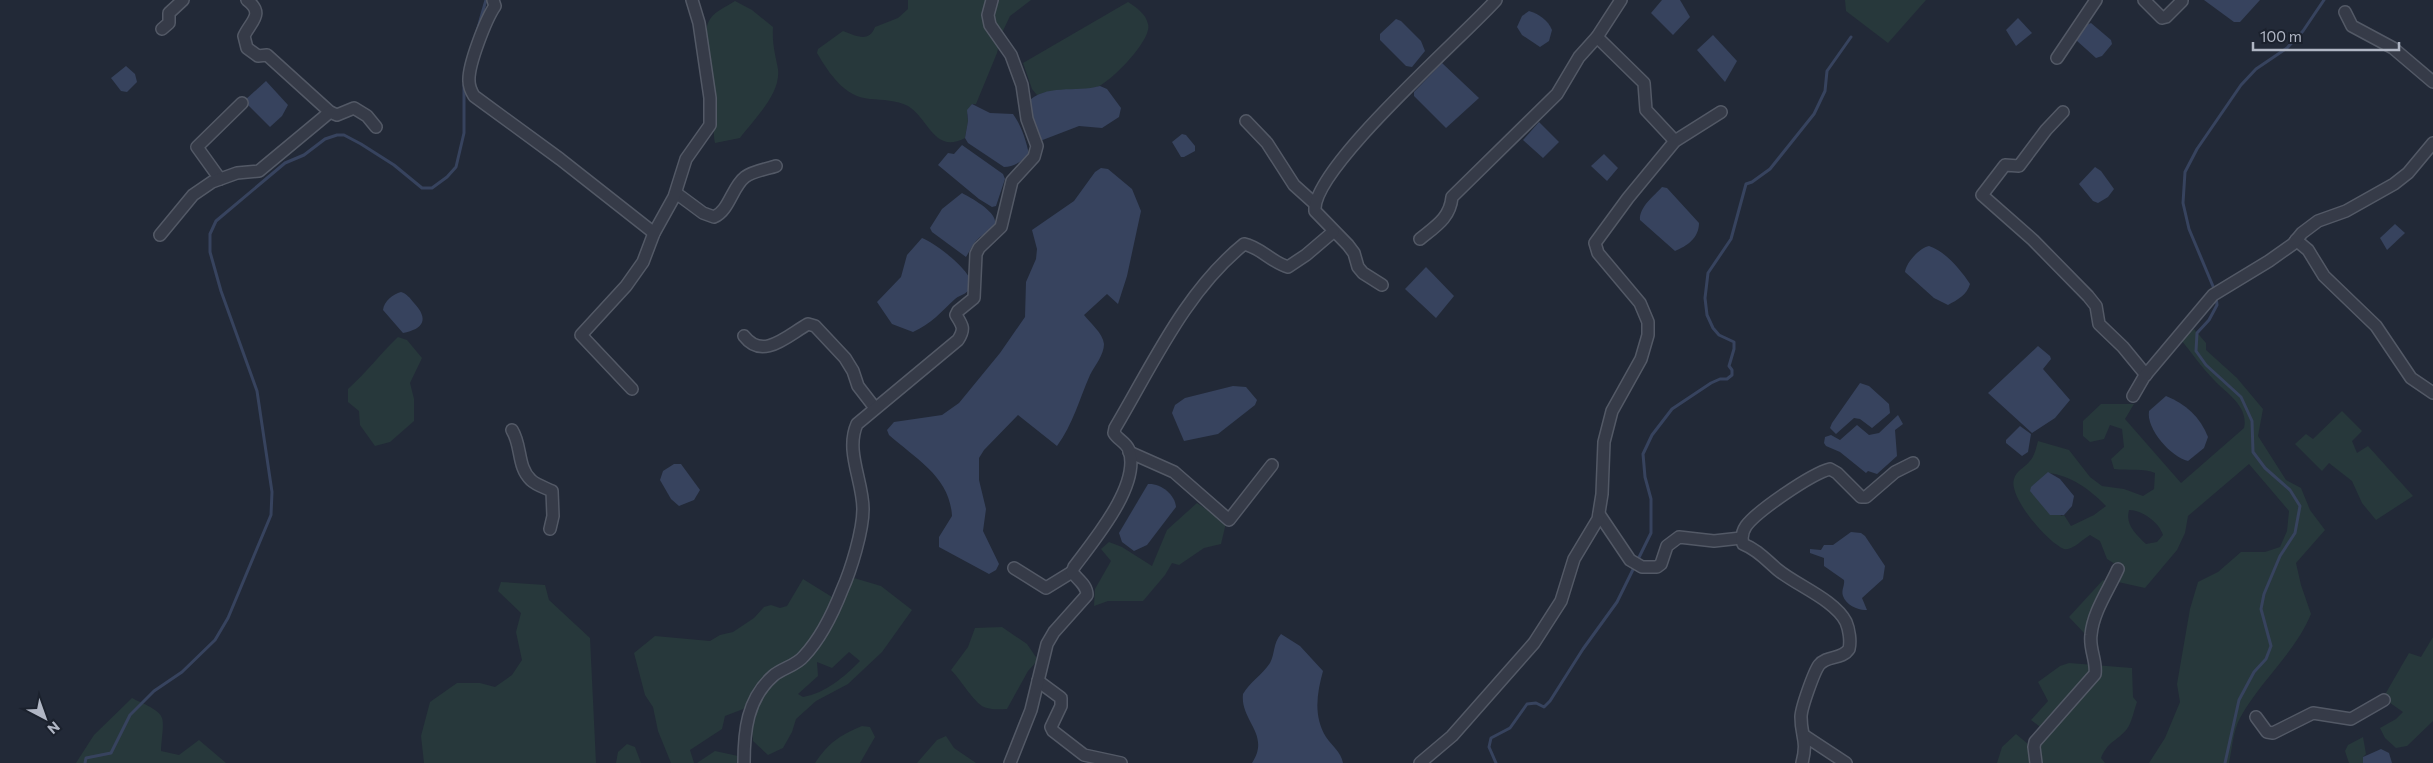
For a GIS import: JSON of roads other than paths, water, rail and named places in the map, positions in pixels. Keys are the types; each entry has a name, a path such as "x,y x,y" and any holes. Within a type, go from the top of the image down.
{"street":[{"path":"162,29 168,23 169,13 183,0"},
{"path":"247,0 254,6 256,12 256,18 244,36 247,48 258,56 267,55 330,112 337,115 354,108 367,116 376,126"},
{"path":"493,0 496,6 484,26 469,75 470,89 474,96 560,159 654,233"},
{"path":"632,388 581,335 635,275 648,252 654,233 676,193 686,159 707,131 712,116 699,23 692,0"},
{"path":"744,763 744,728 757,695 774,675 794,665 804,657 828,620 843,589 863,510 861,484 853,454 852,435 857,424 958,340 964,330 963,324 956,315 958,311 974,298 976,254 979,248 999,231 1012,181 1034,157 1037,146 1027,119 1022,85 1011,54 990,25 988,15 992,0"},
{"path":"1382,285 1363,273 1358,267 1354,253 1315,211 1314,203 1338,166 1370,125 1496,0"},
{"path":"1420,239 1444,220 1451,209 1452,197 1557,94 1579,57 1597,37 1621,0"},
{"path":"2057,58 2096,0"},
{"path":"2144,0 2162,18 2166,17 2182,1"},
{"path":"2345,12 2352,26 2393,48 2433,82"},
{"path":"1597,37 1644,83 1646,110 1675,141"},
{"path":"220,179 197,147 242,103"},
{"path":"160,234 192,195 220,179 237,173 259,171 330,112"},
{"path":"1420,763 1452,736 1470,714 1511,672 1534,643 1562,601 1574,559 1594,529 1599,514 1604,442 1612,411 1641,360 1648,335 1648,322 1640,303 1598,253 1595,243 1628,198 1675,141 1721,112"},
{"path":"2063,112 2046,130 2025,160 2019,166 2005,165 1982,195 2033,240 2088,296 2096,306 2099,324 2127,352 2146,375"},
{"path":"1246,121 1267,143 1294,185 1314,203"},
{"path":"2133,396 2146,375 2213,295 2269,261 2318,221 2346,211 2394,184 2408,172 2433,144"},
{"path":"676,193 708,216 714,217 724,210 730,196 746,176 776,166"},
{"path":"1014,568 1046,588 1072,572 1124,490 1131,472 1129,452 1126,444 1118,439 1114,433 1115,428 1179,318 1216,270 1244,244 1260,251 1279,264 1288,267 1334,232"},
{"path":"2296,240 2308,250 2324,276 2376,326 2411,378 2433,393"},
{"path":"744,336 750,343 767,347 778,344 811,324 819,329 845,358 853,370 858,386 875,408"},
{"path":"512,430 520,446 520,458 529,479 552,491 553,516 550,529"},
{"path":"1129,452 1174,472 1229,520 1272,465"},
{"path":"1802,763 1806,750 1801,717 1803,704 1820,664 1828,659 1842,656 1849,649 1850,644 1846,621 1831,606 1778,570 1760,552 1743,544 1741,538 1746,526 1751,521 1797,485 1819,472 1830,470 1837,473 1861,497 1866,497 1895,472 1913,463"},
{"path":"1599,514 1630,560 1642,567 1657,567 1661,564 1667,546 1680,537 1714,541 1741,538"},
{"path":"2036,763 2034,747 2036,742 2095,674 2096,668 2090,637 2093,624 2118,569"},
{"path":"1010,763 1026,725 1047,644 1054,632 1088,595 1083,584 1078,581 1072,572"},
{"path":"1038,681 1061,698 1061,706 1051,727 1053,731 1084,755 1121,763"},
{"path":"2256,717 2267,732 2273,733 2313,713 2351,718 2384,700"},
{"path":"1805,736 1846,763"}],"water":[{"path":"1662,0 1680,0 1690,17 1673,35 1651,13"},
{"path":"2204,0 2260,0 2240,22 2234,22"},
{"path":"1529,11 1543,18 1552,30 1549,41 1540,47 1522,35 1517,27 1522,16"},
{"path":"2018,18 2032,33 2016,46 2006,30"},
{"path":"1396,19 1401,21 1421,41 1425,51 1412,67 1406,66 1380,40 1380,34"},
{"path":"2091,23 2111,40 2112,44 2102,56 2096,58 2076,40 2086,25"},
{"path":"1713,35 1737,61 1725,82 1697,50"},
{"path":"1442,63 1479,98 1446,128 1414,96 1414,92"},
{"path":"126,66 135,74 137,82 127,92 121,91 111,78"},
{"path":"266,81 288,105 282,116 270,127 244,101"},
{"path":"1100,86 1107,89 1121,108 1119,117 1102,128 1079,126 1040,141 1027,103 1043,93"},
{"path":"972,104 990,113 1013,114 1023,133 1029,154 1018,163 1004,167 968,143 965,138 968,121 967,110"},
{"path":"1539,122 1559,142 1543,158 1523,140"},
{"path":"1182,134 1186,135 1195,146 1195,151 1184,157 1181,157 1172,142"},
{"path":"962,145 1003,174 1005,179 996,206 992,207 979,199 938,165 948,153 954,154"},
{"path":"1604,154 1618,168 1607,181 1591,166"},
{"path":"2095,167 2101,171 2114,189 2108,197 2098,203 2093,201 2079,184"},
{"path":"1101,168 1108,169 1132,189 1141,211 1127,276 1118,304 1107,294 1084,315 1101,336 1104,348 1090,375 1072,420 1057,446 1018,415 984,450 979,458 979,480 986,509 983,531 999,564 996,570 989,574 939,547 939,537 952,516 950,502 945,490 930,470 889,435 887,430 894,422 942,415 959,403 1000,353 1025,317 1026,282 1036,259 1037,249 1032,230 1074,201 1095,172"},
{"path":"1662,187 1667,188 1699,223 1697,233 1692,241 1675,251 1640,220 1644,206"},
{"path":"962,193 985,208 994,218 995,223 992,229 980,237 966,257 932,232 930,228 942,209"},
{"path":"2395,224 2405,233 2387,250 2380,238"},
{"path":"922,238 943,251 959,265 970,278 971,284 967,292 955,299 931,321 913,332 892,324 877,302 901,277 907,255"},
{"path":"1929,246 1947,257 1970,284 1964,294 1948,305 1934,298 1905,272 1914,256"},
{"path":"1426,267 1454,296 1436,318 1405,289"},
{"path":"401,292 413,301 423,318 420,326 416,329 403,333 383,310 389,298"},
{"path":"2038,346 2051,359 2043,369 2070,400 2055,418 2032,433 1988,393"},
{"path":"1860,383 1869,386 1889,404 1890,413 1872,428 1860,419 1854,418 1836,434 1830,428 1832,423"},
{"path":"1233,386 1246,387 1257,400 1255,405 1218,434 1184,441 1172,413 1175,405 1185,398"},
{"path":"2166,396 2192,412 2201,423 2208,437 2204,448 2188,461 2167,448 2151,426 2149,411"},
{"path":"1898,415 1903,424 1895,430 1897,456 1877,474 1868,471 1866,473 1840,452 1826,446 1824,443 1825,437 1831,435 1840,440 1857,425 1869,435 1879,433"},
{"path":"2020,426 2031,434 2028,452 2022,456 2006,443 2006,440"},
{"path":"674,464 681,464 700,490 694,500 679,506 671,499 660,480 663,471"},
{"path":"2048,472 2060,479 2074,496 2072,506 2064,515 2050,515 2030,491 2031,487"},
{"path":"1148,484 1157,485 1166,490 1173,498 1176,507 1147,545 1134,551 1122,542 1119,533"},
{"path":"1851,532 1861,533 1865,536 1885,566 1883,579 1862,598 1867,610 1857,608 1847,602 1843,594 1844,580 1824,566 1824,558 1810,553 1810,549 1821,550 1824,545 1833,545"},
{"path":"1281,634 1300,646 1323,671 1317,704 1319,721 1326,737 1338,752 1343,763 1252,763 1257,753 1257,736 1243,704 1243,694 1270,663"},
{"path":"2381,749 2389,753 2392,763 2363,763 2363,757"}],"waterway":[{"path":"476,35 486,0"},
{"path":"2215,291 2189,229 2183,203 2185,172 2197,149 2241,85 2256,69 2287,48 2303,31 2324,0"},
{"path":"1496,763 1489,747 1491,738 1510,728 1527,704 1536,703 1544,707 1550,701 1583,649 1617,602 1651,533 1651,499 1645,477 1643,454 1652,435 1672,409 1711,383 1720,379 1727,379 1732,375 1732,370 1729,366 1734,342 1719,335 1713,328 1707,315 1705,298 1708,273 1731,239 1746,184 1770,169 1814,114 1825,91 1827,71 1851,37"},
{"path":"85,763 86,758 111,753 130,715 154,691 182,672 215,640 228,618 271,515 272,492 257,391 221,291 210,252 210,234 216,221 285,163 304,155 325,139 337,135 344,135 361,144 394,165 422,188 432,188 447,177 456,167 464,133 464,85"},
{"path":"2216,297 2217,305 2209,320 2197,333 2196,351 2206,365 2241,397 2252,421 2253,452 2265,468 2290,490 2300,506 2295,533 2280,556 2264,594 2261,609 2271,646 2266,659 2254,672 2239,700 2225,763"}]}
